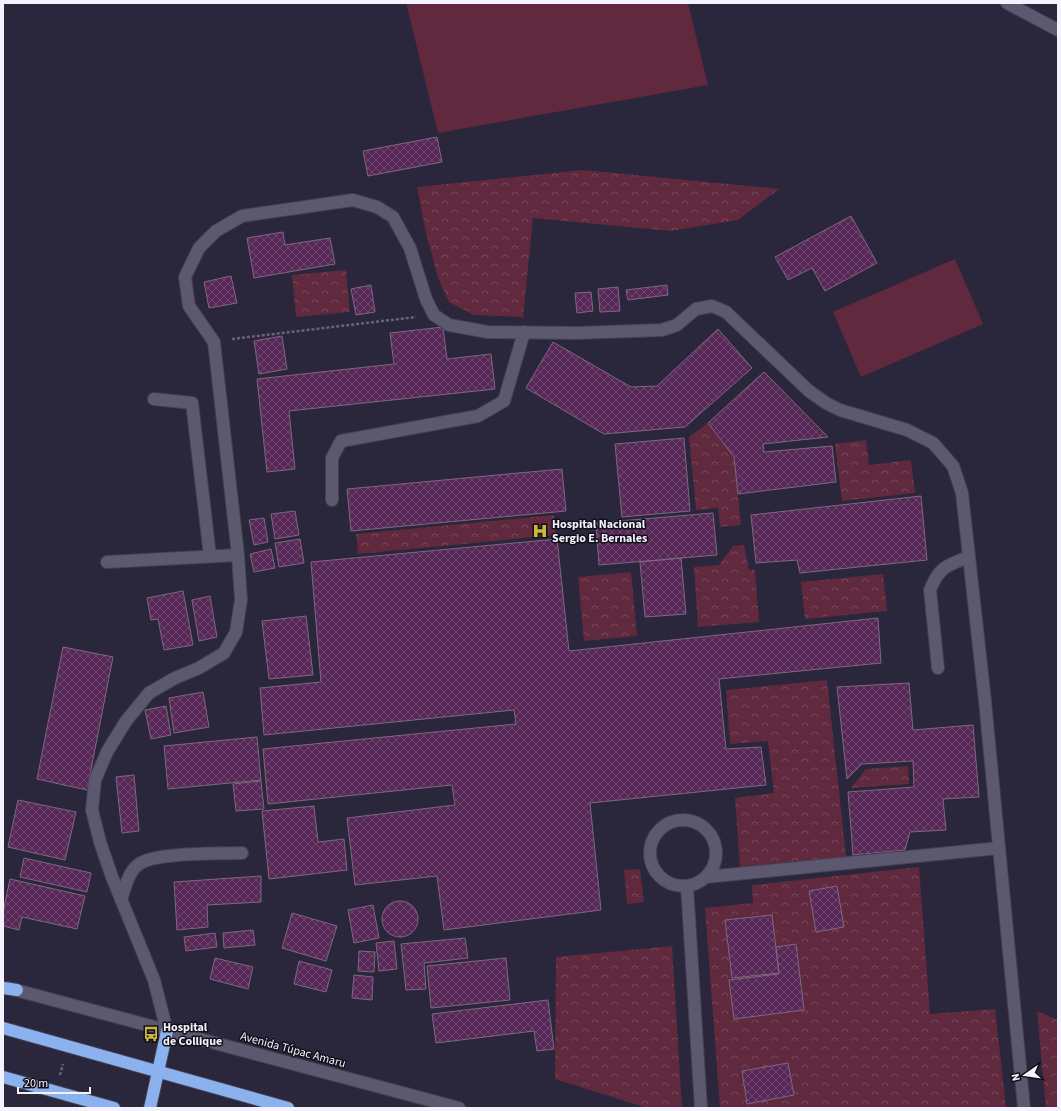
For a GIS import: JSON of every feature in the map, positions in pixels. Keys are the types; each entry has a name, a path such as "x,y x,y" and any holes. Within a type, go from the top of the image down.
{"highway":[{"path":"3,987 17,990"},
{"path":"3,1028 288,1108"},
{"path":"150,1108 160,1071 167,1031"},
{"path":"3,1077 114,1108"}],"street":[{"path":"1007,3 1058,30"},
{"path":"167,1031 154,980 121,900 100,842 92,810 95,780 107,752 126,721 149,693 224,653 236,632 241,600 238,555 214,342 189,306 185,277 199,248 216,231 242,216 353,200 377,207 393,217 410,248 426,299 434,315 449,325 488,332 662,330 677,325 696,309 712,306 726,312 809,391 826,403 840,410 907,430 933,443 953,466 962,493 999,848 1024,1108"},
{"path":"332,500 332,458 340,441 478,416 493,409 504,401 524,332"},
{"path":"154,399 192,403 210,556"},
{"path":"107,562 238,555"},
{"path":"938,668 930,590 934,580 946,565 969,557"},
{"path":"684,821 695,823 704,828 711,837 715,847 716,858 706,877 697,883 687,886 677,886 667,882 659,875 653,866 650,856 652,844 656,834 664,827 674,822 684,821"},
{"path":"706,877 999,848"},
{"path":"121,900 127,880 138,864 157,857 242,853"},
{"path":"687,886 701,1108"},
{"name":"Avenida Túpac Amaru","path":"17,990 459,1108"}],"path":[{"path":"214,342 434,315"},
{"path":"54,1092 68,1047"}],"green space":[{"path":"406,3 688,3 708,85 438,133"},
{"path":"583,170 779,189 738,220 671,231 533,218 523,317 474,315 449,302 438,278 426,233 417,187"},
{"path":"955,259 983,324 861,377 833,312"},
{"path":"346,270 350,312 296,317 292,275"},
{"path":"708,423 734,457 741,525 720,527 718,508 696,510 689,437"},
{"path":"866,440 869,465 911,460 915,493 842,501 835,444"},
{"path":"554,515 556,535 358,554 356,534"},
{"path":"744,545 749,570 755,570 759,622 698,627 694,567 719,565 733,546"},
{"path":"631,572 637,636 584,641 578,577"},
{"path":"883,574 887,611 805,619 801,582"},
{"path":"827,680 846,857 740,867 735,798 774,793 768,741 730,744 726,690"},
{"path":"908,766 909,784 851,788 866,769"},
{"path":"919,867 930,1014 995,1009 1006,1108 720,1108 705,908 753,903 752,885"},
{"path":"640,869 644,902 627,904 624,870"},
{"path":"672,946 682,1108 647,1108 555,1079 556,957"},
{"path":"1037,1011 1058,1020 1058,1108 1046,1108"}],"building":[{"path":"437,137 442,162 368,176 363,151"},
{"path":"851,216 877,263 825,291 812,268 788,280 775,257"},
{"path":"283,232 285,245 330,238 335,264 254,278 247,238"},
{"path":"231,276 237,303 209,308 204,282"},
{"path":"371,285 375,312 356,315 351,289"},
{"path":"667,285 668,295 628,300 626,290"},
{"path":"618,287 620,311 600,312 598,289"},
{"path":"591,292 593,311 577,313 575,293"},
{"path":"443,327 447,359 491,354 495,389 289,411 295,469 267,472 257,379 394,364 390,333"},
{"path":"718,329 752,368 685,427 604,434 526,388 553,342 631,387 657,386"},
{"path":"282,336 287,369 259,374 254,341"},
{"path":"764,372 828,437 763,444 764,452 832,446 836,482 738,494 734,457 708,423"},
{"path":"684,438 690,511 622,517 615,444"},
{"path":"562,469 566,511 351,531 347,489"},
{"path":"921,496 927,560 800,573 797,560 756,563 751,515"},
{"path":"295,511 299,535 275,539 271,514"},
{"path":"713,513 717,555 599,565 596,523"},
{"path":"264,518 268,542 254,545 249,520"},
{"path":"300,539 304,563 279,567 275,543"},
{"path":"557,539 569,651 878,618 881,663 719,679 726,749 761,747 766,785 590,803 601,910 444,930 437,876 355,885 347,818 455,805 452,785 268,804 263,749 516,724 514,710 264,735 260,688 321,682 311,562"},
{"path":"271,549 275,568 254,572 250,554"},
{"path":"681,558 686,614 645,617 640,562"},
{"path":"183,591 193,645 164,650 158,619 151,620 147,598"},
{"path":"210,596 217,637 199,641 192,600"},
{"path":"306,616 313,675 269,679 262,621"},
{"path":"63,647 113,657 87,790 37,779"},
{"path":"909,683 913,730 973,725 979,797 943,799 946,830 910,832 905,850 853,855 848,792 914,787 913,761 862,764 847,779 837,687"},
{"path":"203,692 209,727 174,733 169,698"},
{"path":"166,706 171,735 151,739 145,710"},
{"path":"257,737 261,780 168,789 164,746"},
{"path":"134,775 139,831 122,833 116,777"},
{"path":"261,781 264,809 236,811 233,784"},
{"path":"18,800 76,812 65,860 8,847"},
{"path":"314,806 318,842 344,839 347,870 269,879 262,811"},
{"path":"24,858 91,873 87,892 20,877"},
{"path":"261,876 261,902 207,905 208,927 177,930 174,882"},
{"path":"10,879 85,896 77,929 22,917 19,930 3,926 3,912"},
{"path":"837,886 844,927 816,932 809,891"},
{"path":"400,901 413,906 418,919 413,932 400,937 387,932 382,919 387,906"},
{"path":"373,905 379,938 354,943 348,910"},
{"path":"292,913 337,926 326,961 282,948"},
{"path":"772,915 779,973 732,978 725,920"},
{"path":"253,930 255,945 224,948 223,933"},
{"path":"215,933 217,947 186,951 184,937"},
{"path":"465,938 468,958 424,963 426,989 406,990 401,944"},
{"path":"394,941 397,969 379,971 376,943"},
{"path":"796,944 804,1010 734,1019 729,980 779,974 776,947"},
{"path":"359,951 375,952 374,972 358,971"},
{"path":"215,958 253,967 248,989 210,979"},
{"path":"506,958 510,1000 431,1008 427,966"},
{"path":"299,961 332,970 326,992 294,984"},
{"path":"354,975 373,977 372,1000 352,998"},
{"path":"548,1000 554,1049 537,1051 534,1031 436,1043 432,1014"},
{"path":"788,1063 794,1095 747,1104 742,1071"}],"place":[{"name":"Hospital Nacional Sergio E. Bernales","path":"540,531"},
{"name":"Hospital de Collique","path":"151,1034"}]}
